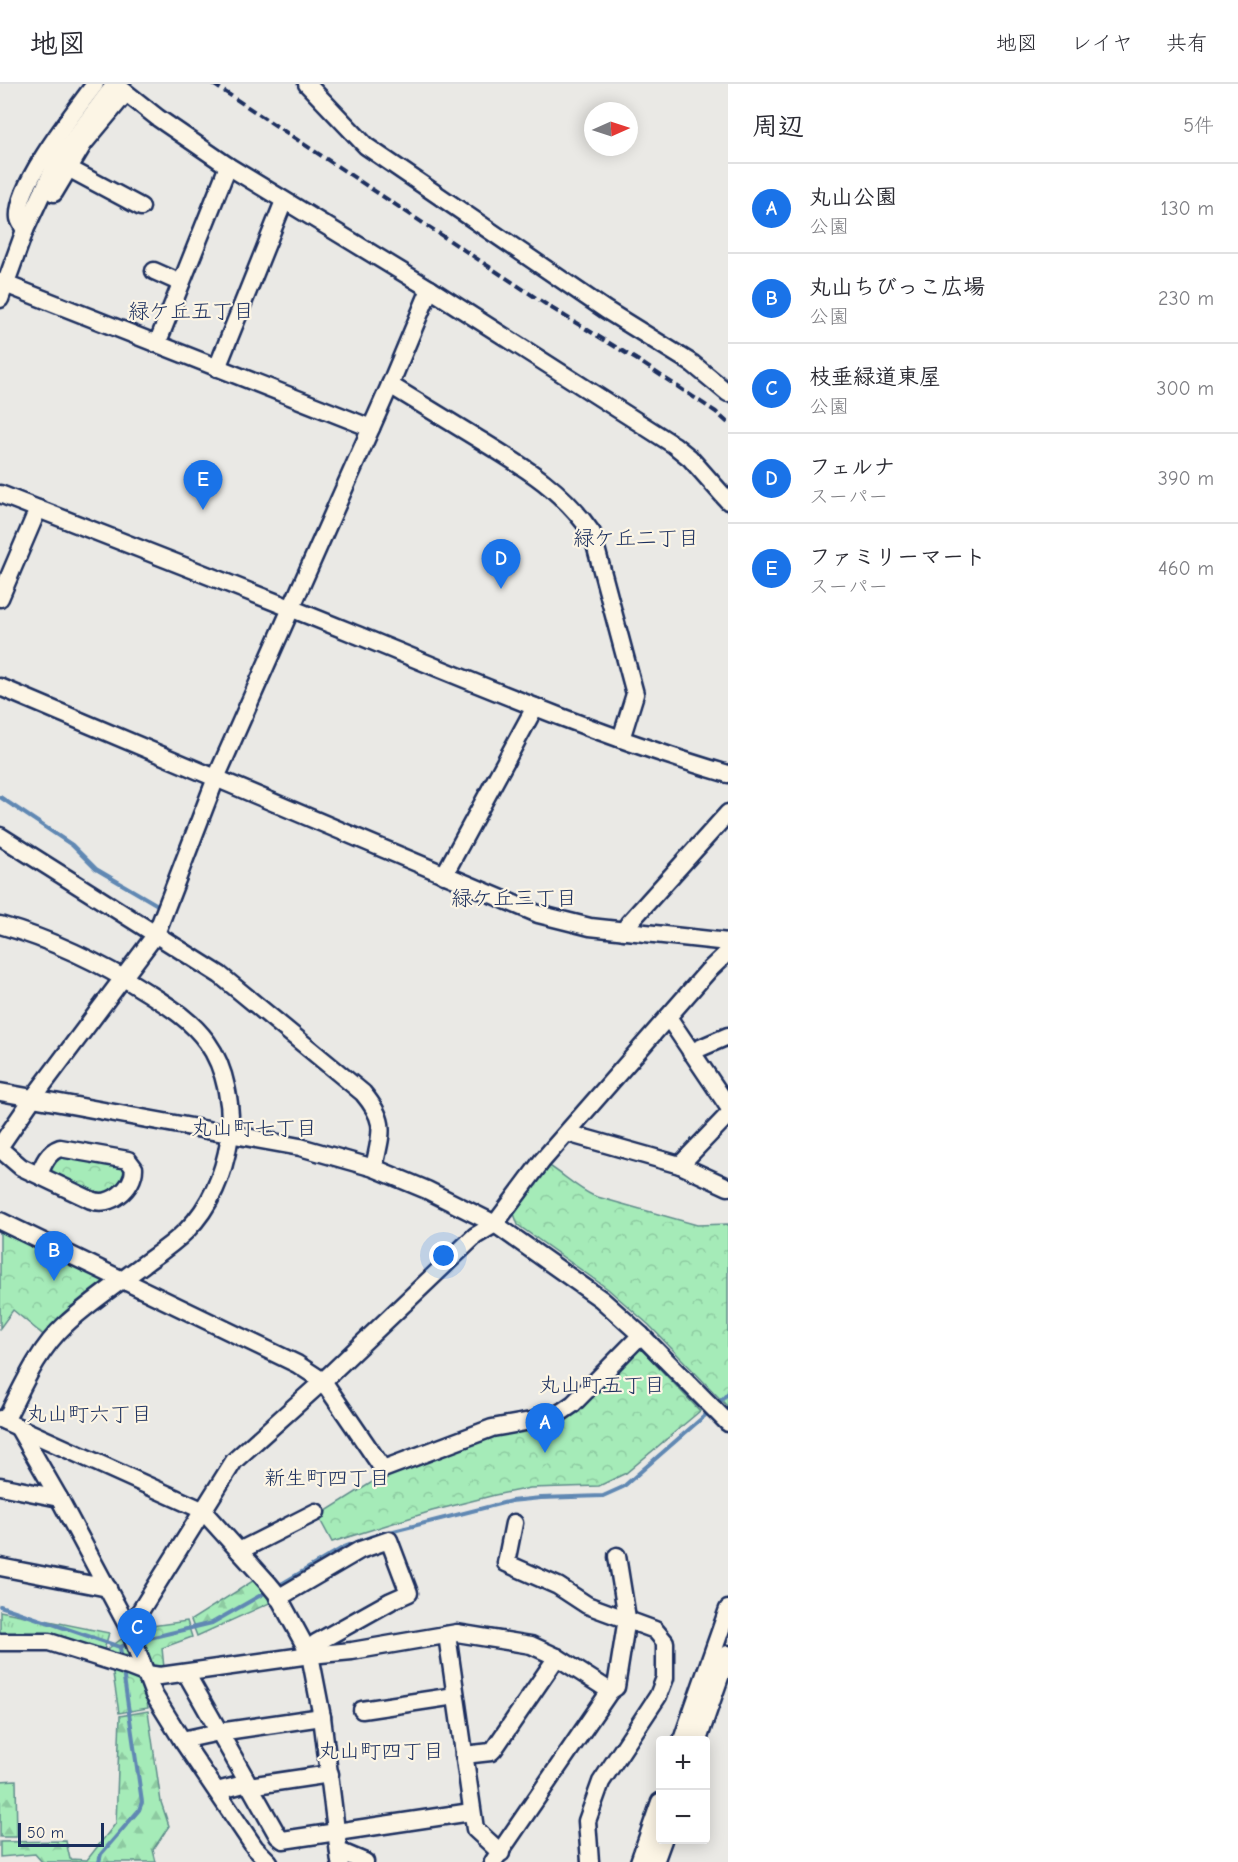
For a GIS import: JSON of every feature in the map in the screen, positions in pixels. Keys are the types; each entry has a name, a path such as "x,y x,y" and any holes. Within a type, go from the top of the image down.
{"street":[{"path":"95,84 46,151 25,191 18,219 24,234 32,237 37,231 58,184 118,87"},
{"path":"307,84 366,146 587,297 693,364 728,393"},
{"path":"118,87 57,161 38,200 2,289 157,344 371,428"},
{"path":"118,87 228,166 430,289 674,445 690,458 728,501"},
{"path":"157,344 228,166"},
{"path":"68,168 141,207"},
{"path":"217,368 284,201"},
{"path":"154,271 181,283"},
{"path":"39,1175 43,1163 51,1153 60,1148 128,1160 133,1164 134,1171 126,1189 105,1203 91,1200 21,1167 0,1148 33,1098 156,934 216,778 390,385 430,289"},
{"path":"390,385 534,474 578,511 592,533 635,694 621,739"},
{"path":"0,494 535,707 621,739 728,774"},
{"path":"0,598 38,509"},
{"path":"0,687 444,875 556,919 590,927 728,942"},
{"path":"444,875 535,707"},
{"path":"624,931 629,922 728,813"},
{"path":"0,836 220,975 363,1093 377,1109 381,1120 374,1168"},
{"path":"0,925 54,942 123,977 192,1023 217,1058 230,1112 230,1134 223,1167 198,1217 174,1242 65,1326 52,1340 32,1369 8,1422"},
{"path":"132,1636 202,1510 234,1461 323,1381 475,1236 495,1224 542,1161 708,971 728,952"},
{"path":"668,1017 728,1106"},
{"path":"691,1052 728,1036"},
{"path":"0,1092 300,1147 374,1168 427,1190 495,1224 601,1299 641,1335 718,1413"},
{"path":"680,1165 728,1115"},
{"path":"567,1133 680,1165 728,1187"},
{"path":"0,1221 297,1364 323,1381 383,1469 492,1428 557,1415 573,1404 641,1335"},
{"path":"8,1422 59,1498 108,1588 132,1636 154,1695 255,1848 269,1862"},
{"path":"8,1422 202,1510 274,1591 310,1655 322,1718 340,1856 365,1862"},
{"path":"0,1486 59,1498"},
{"path":"239,1551 316,1512"},
{"path":"514,1523 506,1563 558,1586 587,1605 627,1618 660,1634 664,1642 665,1678 658,1696 601,1782 586,1821 590,1862"},
{"path":"274,1591 360,1550 389,1539 409,1593 316,1643 310,1655"},
{"path":"447,1635 471,1812 475,1829 497,1857 610,1691 616,1687 627,1618 617,1556"},
{"path":"0,1567 108,1588"},
{"path":"683,1736 728,1609"},
{"path":"0,1642 49,1642 147,1674 160,1676 310,1655 352,1652 457,1633 531,1645 557,1657 610,1691"},
{"path":"699,1736 728,1654"},
{"path":"464,1755 491,1752 494,1749 557,1657"},
{"path":"186,1673 278,1836 283,1839 471,1812"},
{"path":"362,1710 455,1696"},
{"path":"182,1740 219,1732 322,1718"},
{"path":"217,1791 244,1784 249,1786 330,1774"},
{"path":"639,1862 656,1813"},
{"path":"655,1862 661,1844"}],"green space":[{"path":"56,1155 121,1165 127,1173 125,1181 102,1197 54,1177 49,1171"},
{"path":"548,1165 594,1196 697,1225 728,1224 728,1407 649,1325 608,1289 518,1225 513,1211"},
{"path":"0,1226 107,1277 108,1284 47,1338 13,1310 0,1328"},
{"path":"640,1348 700,1411 626,1473 599,1486 530,1488 495,1495 432,1511 332,1542 318,1516 382,1476 491,1433 543,1424"},
{"path":"259,1577 274,1601 197,1636 191,1620"},
{"path":"0,1611 109,1633 104,1650 57,1639 0,1634"},
{"path":"187,1621 192,1637 162,1648 164,1668 143,1679 148,1708 119,1713 109,1648 137,1628"},
{"path":"148,1711 161,1802 169,1826 153,1850 156,1862 42,1862 35,1854 0,1857 0,1842 66,1841 70,1859 87,1860 116,1823 120,1716"},
{"path":"16,1780 17,1837 0,1837 0,1781"}],"waterway":[{"path":"0,797 72,845 96,869 161,907"},
{"path":"717,1405 728,1393"},
{"path":"278,1586 344,1547 370,1537 511,1501 603,1496 623,1487 709,1412"},
{"path":"137,1641 212,1623 268,1591"},
{"path":"0,1606 120,1647 130,1643"},
{"path":"120,1647 122,1661"},
{"path":"99,1862 101,1854 139,1810 142,1802 123,1671"}],"railway":[{"path":"213,84 553,309 639,361 716,412 728,423"}],"place":[{"name":"ファミリーマート","path":"203,510"},
{"name":"フェルナ","path":"501,589"},
{"name":"丸山ちびっこ広場","path":"54,1281"},
{"name":"丸山公園","path":"545,1453"},
{"name":"枝垂緑道東屋","path":"137,1658"}],"district":[{"name":"緑ケ丘五丁目","path":"191,311"},
{"name":"緑ケ丘二丁目","path":"636,538"},
{"name":"緑ケ丘三丁目","path":"514,898"},
{"name":"丸山町七丁目","path":"254,1128"},
{"name":"丸山町五丁目","path":"602,1385"},
{"name":"丸山町六丁目","path":"89,1414"},
{"name":"新生町四丁目","path":"327,1478"},
{"name":"丸山町四丁目","path":"381,1751"}]}
